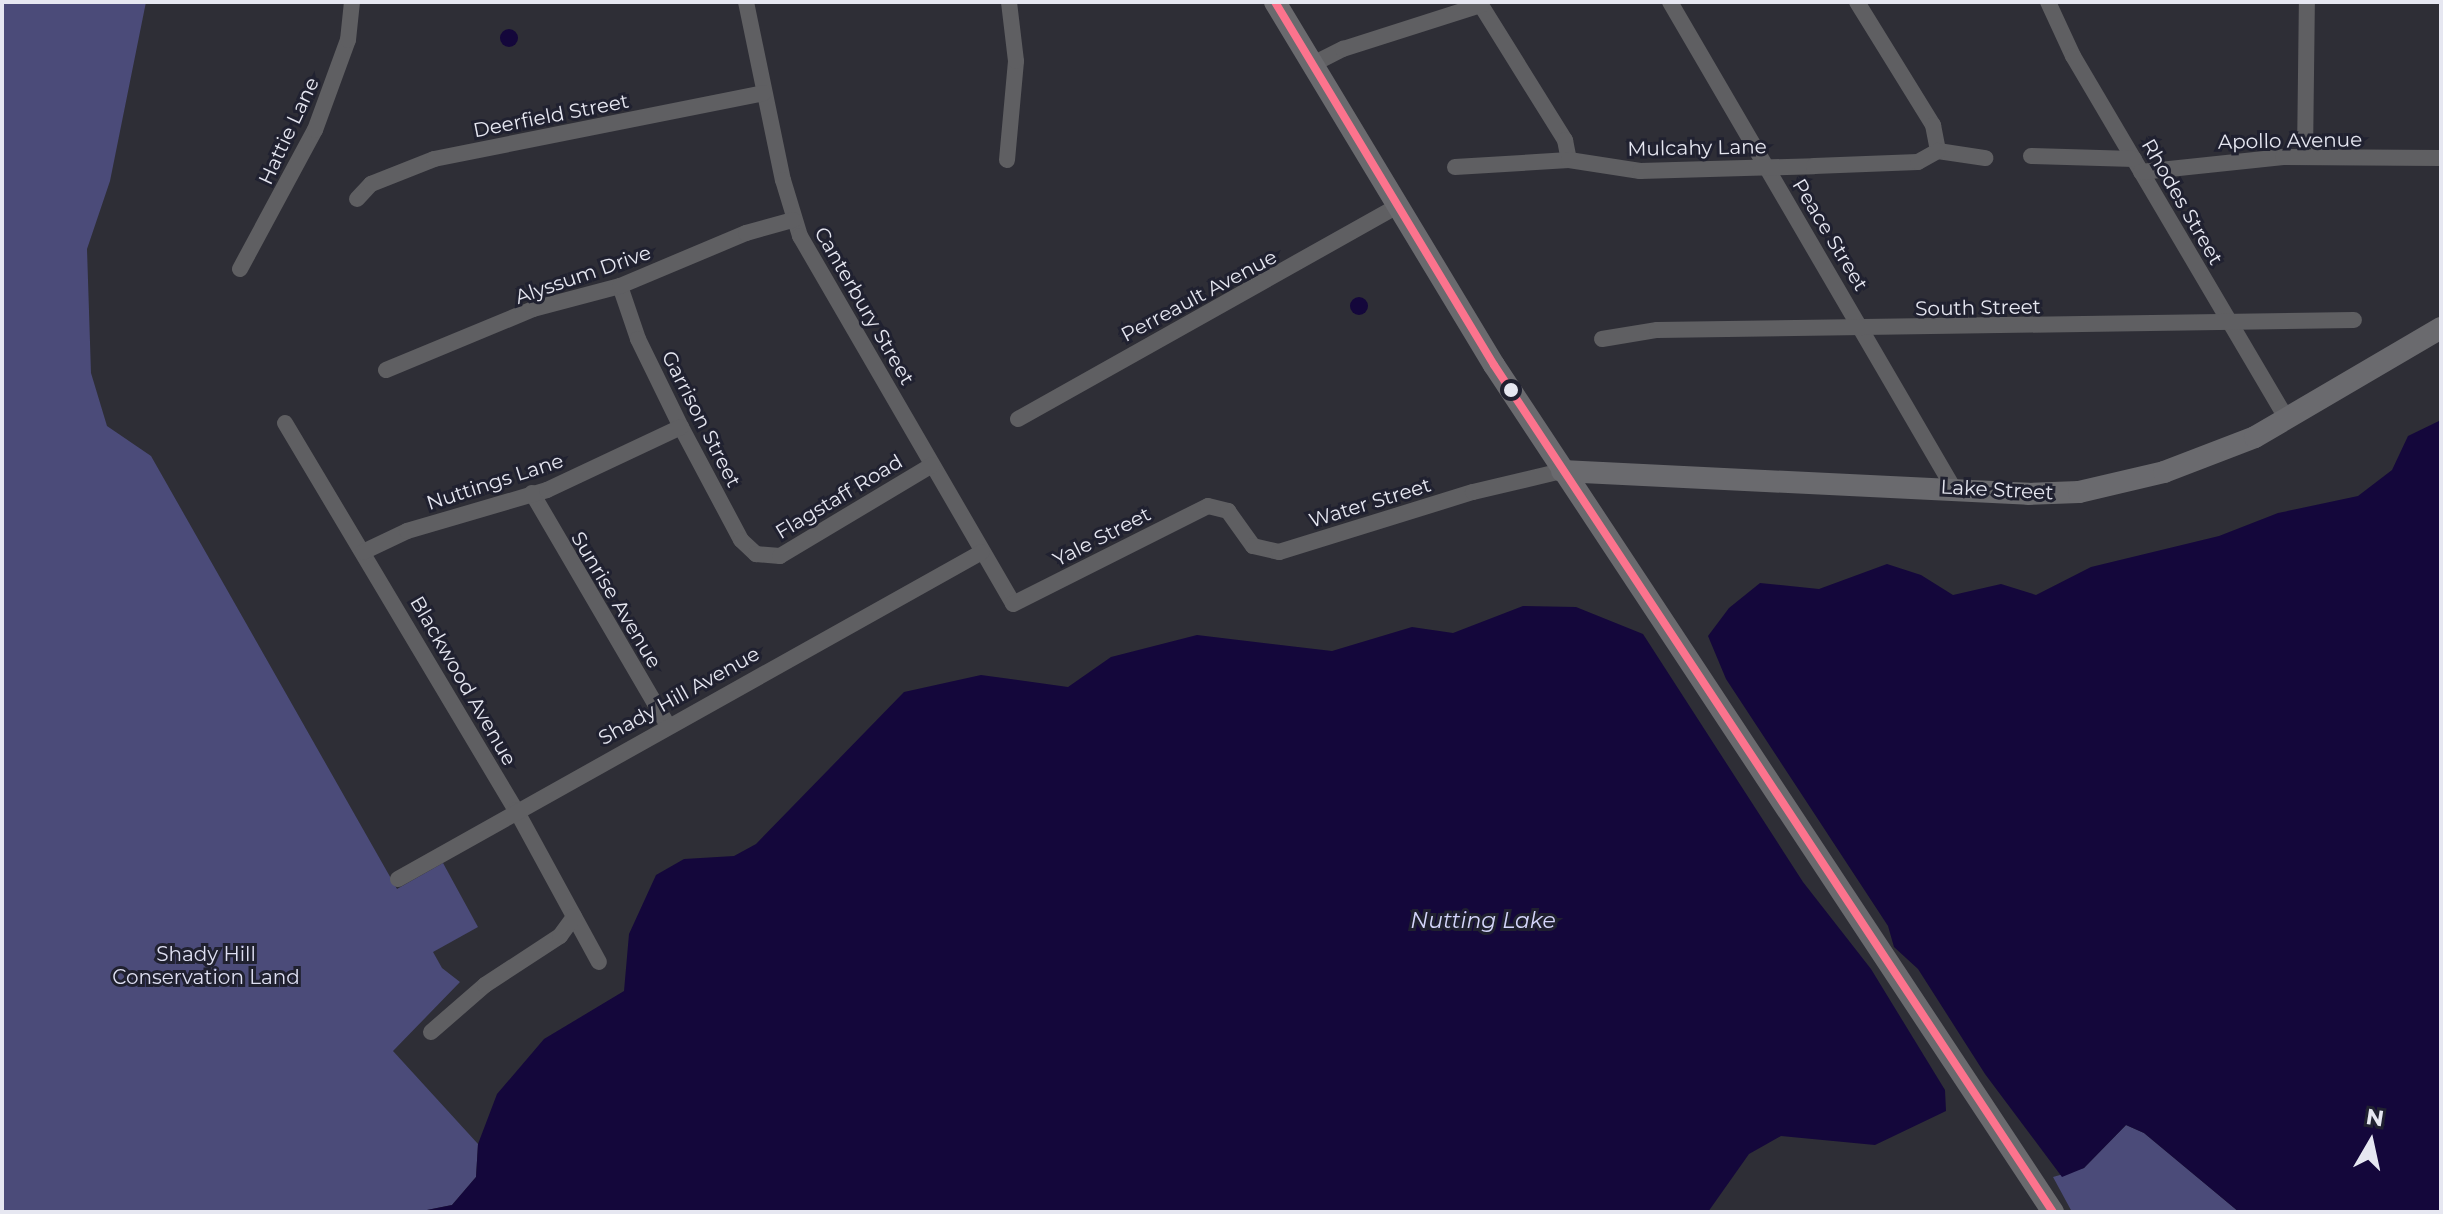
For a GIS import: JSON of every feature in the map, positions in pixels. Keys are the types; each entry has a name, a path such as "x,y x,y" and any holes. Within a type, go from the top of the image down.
{"main road":[{"path":"1275,2 1397,206 1562,471 2053,1212"},
{"name":"Lake Street","path":"1562,471 2045,495 2088,490 2208,458 2287,420 2441,328"}],"street":[{"name":"Hattie Lane","path":"240,269 315,130 348,40 352,2"},
{"name":"Canterbury Street","path":"746,2 763,93 793,220 1013,604"},
{"path":"1007,160 1016,61 1009,2"},
{"name":"Peace Street","path":"1670,2 1954,489"},
{"path":"1857,2 1933,125 1938,151 1985,158"},
{"name":"Rhodes Street","path":"2048,2 2138,165 2287,420"},
{"path":"2305,156 2307,2"},
{"path":"1313,64 1343,49 1480,3 1565,140 1569,160"},
{"name":"Deerfield Street","path":"357,199 371,184 434,159 763,93"},
{"name":"Mulcahy Lane","path":"1455,167 1569,160 1640,171 1918,162 1938,151"},
{"name":"Apollo Avenue","path":"2031,156 2138,165 2305,156 2441,158"},
{"name":"Perreault Avenue","path":"1018,419 1397,206"},
{"name":"Alyssum Drive","path":"386,370 533,309 620,286 746,233 793,220"},
{"name":"Garrison Street","path":"620,286 638,339 741,540 765,557"},
{"name":"South Street","path":"1602,339 1657,330 2231,325 2354,320"},
{"name":"Blackwood Avenue","path":"285,423 516,810 599,962"},
{"name":"Nuttings Lane","path":"363,552 407,531 532,493 681,427"},
{"name":"Flagstaff Road","path":"765,557 780,556 810,541 932,465"},
{"name":"Water Street","path":"1208,506 1228,511 1253,546 1279,552 1562,471"},
{"name":"Sunrise Avenue","path":"532,493 668,726"},
{"name":"Yale Street","path":"1013,604 1208,506"},
{"name":"Shady Hill Avenue","path":"398,879 516,810 982,552"},
{"path":"431,1032 485,985 560,936 574,917"}],"green space":[{"name":"Shady Hill Conservation Land","path":"2,2 146,2 110,181 87,249 91,373 107,426 151,456 397,889 443,863 478,927 433,952 442,968 460,982 393,1051 478,1144 476,1177 452,1205 417,1212 2,1212"},
{"path":"2126,1125 2144,1133 2239,1212 2072,1212 2053,1177 2084,1168"}],"water":[{"path":"509,29 518,38 509,47 500,38"},
{"path":"1359,297 1368,306 1359,315 1350,306"},
{"path":"2441,420 2441,1212 2239,1212 2144,1133 2126,1125 2084,1168 2062,1177 1985,1074 1918,969 1894,947 1888,926 1726,679 1708,636 1729,608 1760,583 1819,589 1887,564 1921,575 1953,595 2001,584 2036,595 2091,567 2219,536 2278,513 2358,496 2392,470 2408,436"},
{"name":"Nutting Lake","path":"1523,606 1576,607 1643,634 1803,882 1871,969 1945,1090 1946,1111 1875,1145 1781,1136 1749,1154 1708,1212 417,1212 452,1205 476,1177 478,1144 497,1094 544,1039 624,991 629,934 656,875 684,859 734,856 756,844 904,692 981,675 1068,687 1111,657 1197,635 1332,651 1412,627 1453,633"}],"transit line":[{"path":"1275,2 1494,365 2053,1212"}]}
